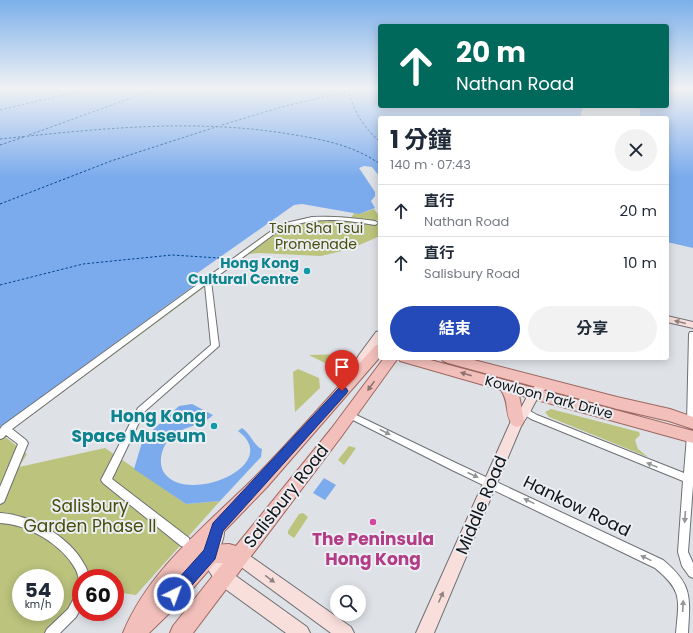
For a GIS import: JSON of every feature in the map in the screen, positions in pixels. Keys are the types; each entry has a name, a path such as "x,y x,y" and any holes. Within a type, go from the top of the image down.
{"main road":[{"name":"Salisbury Road","path":"133,633 160,587 191,552 217,527 349,385 378,351"},
{"name":"Salisbury Road","path":"180,633 238,556 350,414 390,360"},
{"name":"Kowloon Park Drive","path":"412,360 506,386 540,388 617,403 644,415 692,430"},
{"name":"Kowloon Park Drive","path":"454,360 540,388 692,430"},
{"path":"506,386 514,398 514,410 521,416"},
{"path":"133,633 174,594 210,554 229,553 238,556"}],"street":[{"path":"0,499 23,443 3,432 208,280 272,233 292,223 325,217 375,223"},
{"path":"185,542 106,480 141,410 215,346 208,280"},
{"path":"669,319 693,325"},
{"path":"693,334 690,480 683,552 686,562 693,572"},
{"name":"Salisbury Road","path":"349,385 363,358 378,338"},
{"name":"Middle Road","path":"425,633 521,416 540,388"},
{"name":"Hankow Road","path":"350,414 455,467 659,564 677,581 684,595 682,633"},
{"path":"521,416 534,417 690,480"},
{"path":"0,518 24,522 54,539 82,569"},
{"path":"217,527 210,554 212,563 223,577 301,633"},
{"path":"238,556 345,633"},
{"path":"51,633 72,614"}],"green space":[{"name":"Salisbury Garden Phase II","path":"374,209 378,214 378,220 374,221 378,225 378,237 350,249 321,256 259,253 249,254 4,436 27,454 19,467 105,448 186,504 220,501 136,595 124,593 124,569 72,569 72,620 60,633 0,633 0,427 274,228 292,221 311,217 331,216 351,218 354,213 359,214"},
{"path":"345,354 346,357 339,365 329,365 309,355"},
{"path":"298,369 319,378 320,388 295,412 293,372"},
{"path":"551,409 639,432 640,435 635,440 638,449 648,457 549,417 545,412"},
{"path":"349,446 356,448 344,465 338,460"},
{"path":"303,513 308,517 294,538 288,534 288,531 299,514"}],"water":[{"path":"0,119 378,119 378,174 372,167 364,166 359,168 375,192 375,196 371,201 375,208 359,214 302,204 294,205 196,274 196,284 0,427"},
{"path":"669,119 693,119 693,248 669,242"},
{"path":"192,404 213,415 201,423 176,433 165,445 161,458 162,468 163,471 174,481 190,485 208,483 226,478 240,469 249,457 249,444 238,431 242,428 262,449 261,457 220,501 186,504 134,469 143,439 179,406"},
{"path":"324,478 336,485 325,500 313,493"}],"ferry route":[{"path":"29,135 74,119"},
{"path":"222,125 243,119"},
{"path":"360,119 378,140"},
{"path":"0,139 108,129 181,126 216,127"},
{"path":"0,204 111,161 216,127"},
{"path":"216,127 253,129 313,138 348,147 370,157 378,163"},
{"path":"0,145 24,137"},
{"path":"0,285 83,264 172,255 219,258"}],"place":[{"name":"Hong Kong Cultural Centre","path":"307,271"},
{"name":"Hong Kong Space Museum","path":"214,426"},
{"name":"The Peninsula Hong Kong","path":"373,522"}],"route":[{"path":"174,594 210,554 217,527 249,492 261,482 342,391"}],"park label":[{"name":"Tsim Sha Tsui Promenade","path":"316,236"}]}
